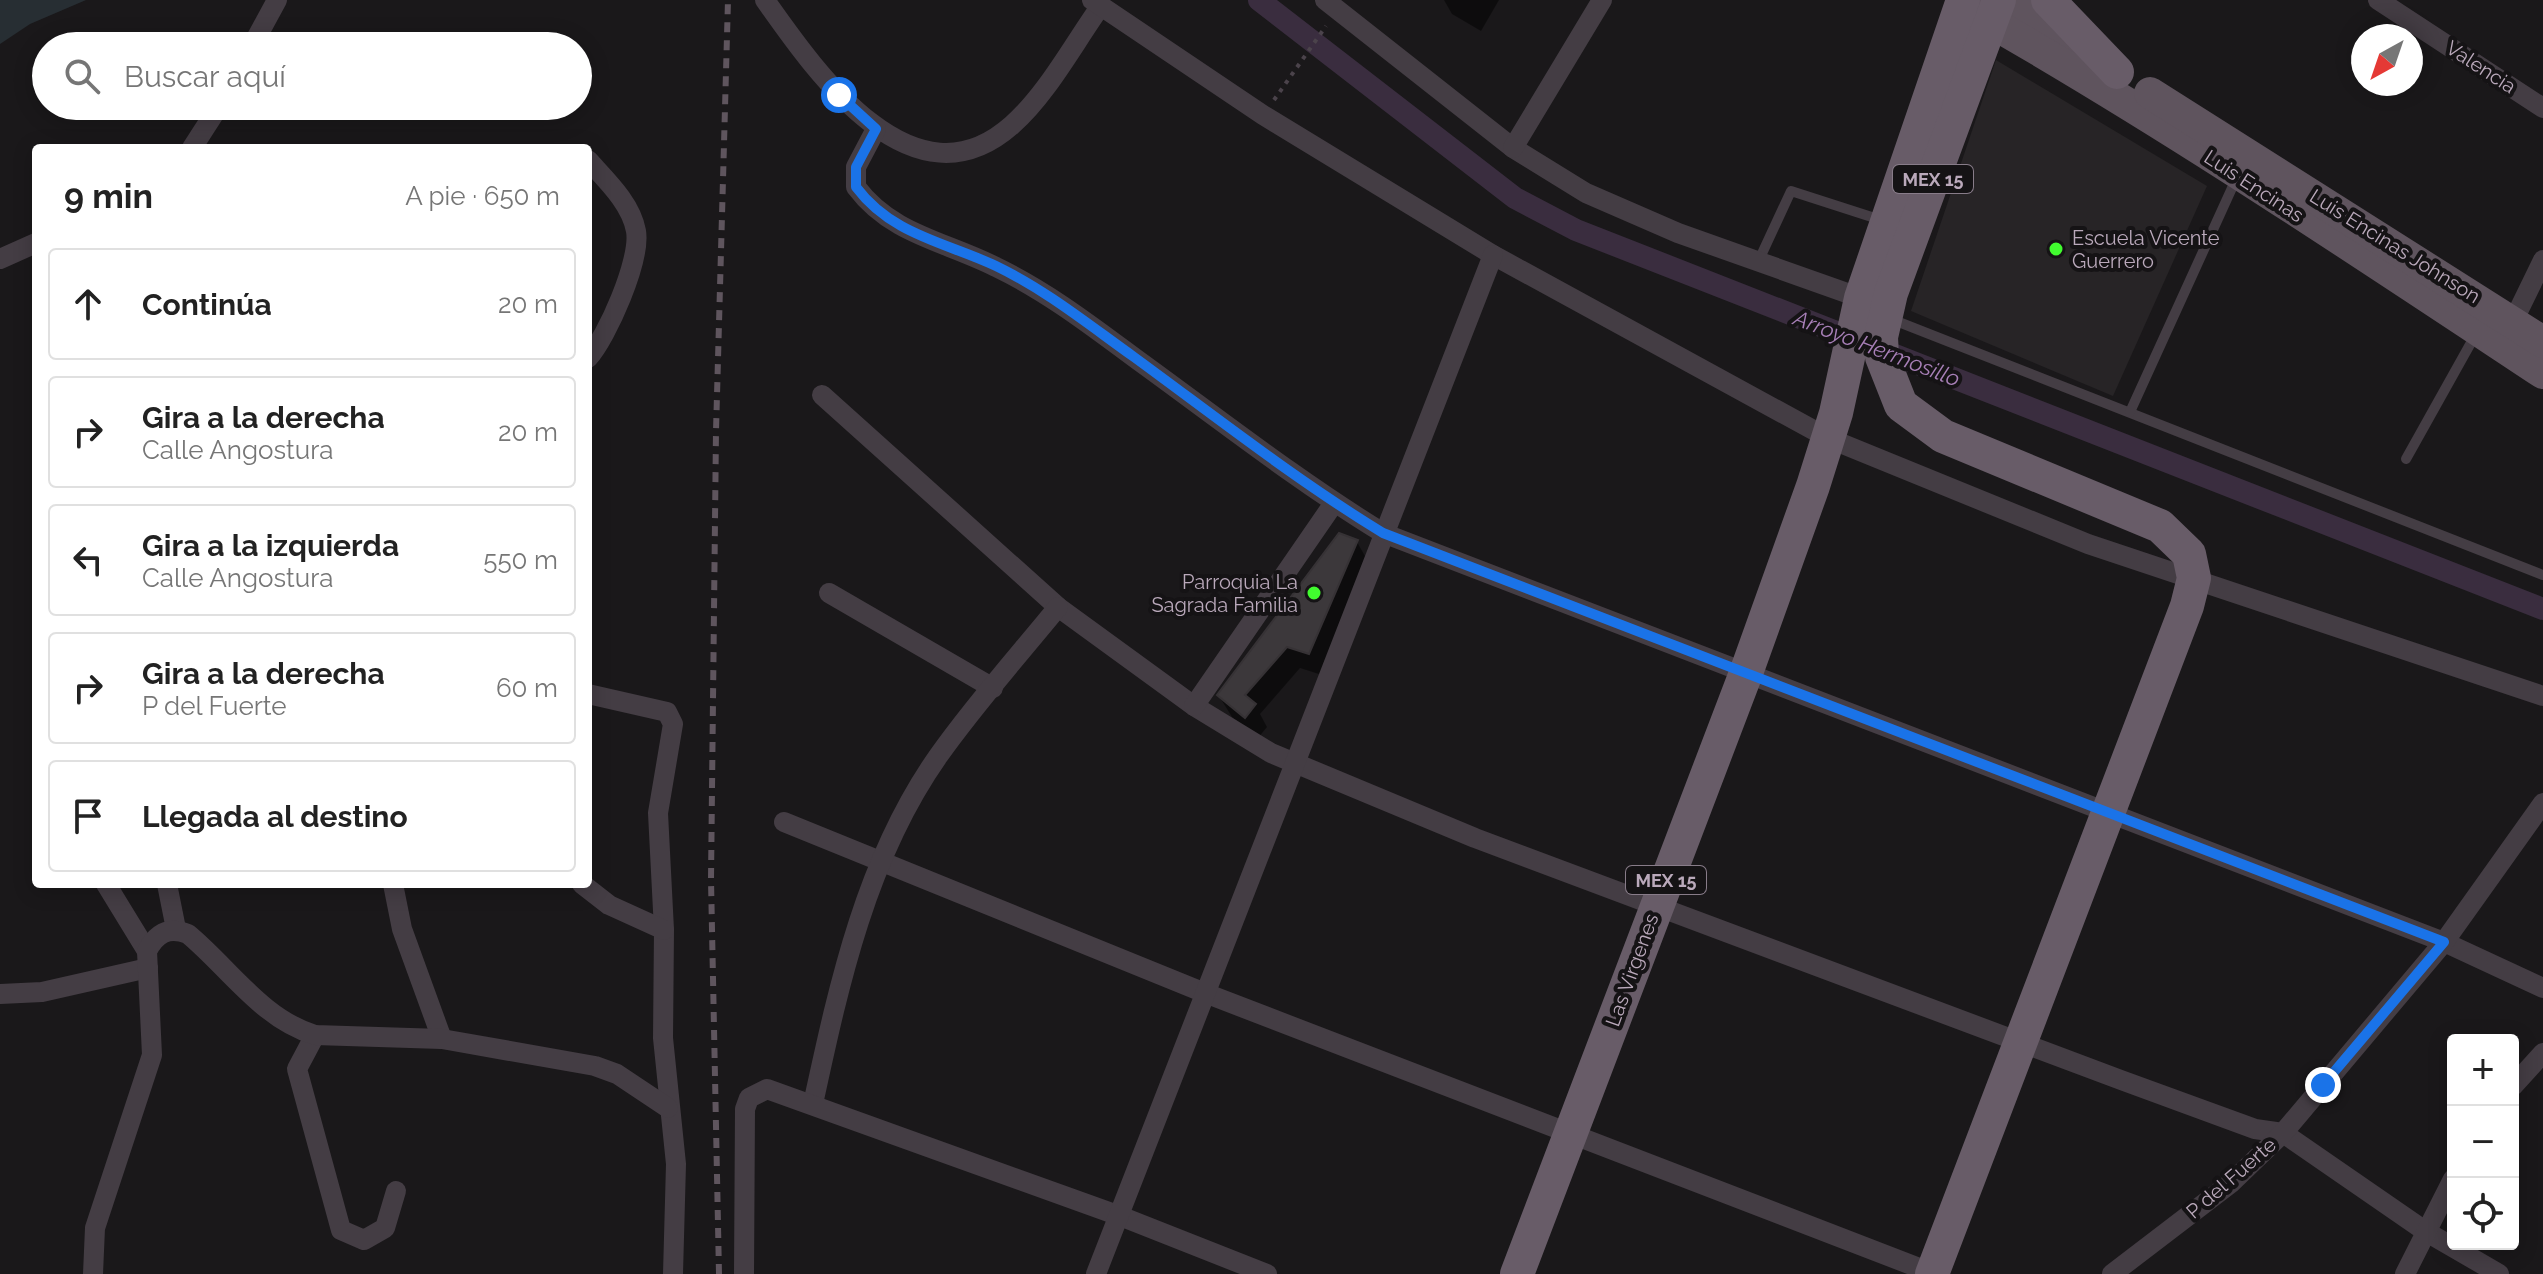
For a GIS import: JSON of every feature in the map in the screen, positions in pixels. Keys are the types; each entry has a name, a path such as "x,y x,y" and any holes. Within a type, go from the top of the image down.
{"highway":[{"path":"2048,0 2117,72"},
{"name":"MEX 15","path":"1872,330 1887,222 1978,5"},
{"name":"MEX 15","path":"1828,438 1844,377 1872,330 1978,5"},
{"path":"1872,330 1901,405 1921,422 1943,436 2160,526 2189,554 2194,578 2187,606 2110,813 1933,1274"},
{"name":"Las Virgenes","path":"1517,1274 1746,673 1828,438"}],"main road":[{"name":"Luis Encinas Johnson","path":"1978,5 2117,72 2523,342"},
{"name":"Luis Encinas","path":"1978,5 2024,39 2238,176 2523,342"}],"street":[{"path":"260,32 277,0"},
{"path":"765,0 825,80 876,129 901,142 956,151 980,146 1012,125 1026,110 1096,3 1263,115 1493,255 1828,438 2088,544 2543,696"},
{"path":"1325,0 1513,148 1547,171 1623,212 1759,260 1872,330"},
{"path":"1513,148 1602,0"},
{"name":"Valencia","path":"2378,0 2543,108"},
{"path":"195,144 210,120"},
{"path":"876,129 856,167 856,187 889,221 909,233 998,267 1055,300 1334,503 1383,533 2444,942 2543,988"},
{"path":"592,164 620,196 637,232 628,283 592,350"},
{"path":"0,259 32,245"},
{"path":"1096,1274 1493,255"},
{"path":"2523,342 2543,260"},
{"path":"822,395 1058,607 1239,737 1391,806 2255,1129 2283,1133 2425,1231 2499,1274"},
{"path":"1194,706 1334,503"},
{"path":"829,593 993,688"},
{"path":"813,1104 846,955 881,863 939,755 1058,607"},
{"path":"592,695 667,712 673,724 658,813 664,930 663,1038 676,1164 673,1274"},
{"name":"P del Fuerte","path":"2112,1274 2231,1183 2283,1133 2444,942 2543,803"},
{"path":"784,822 1205,993 1572,1132 1933,1274"},
{"path":"108,888 147,960"},
{"path":"168,888 176,929"},
{"path":"394,888 402,929 442,1039"},
{"path":"587,888 609,905 664,930"},
{"path":"93,1274 95,1228 152,1055 147,960 153,940 165,931 176,929 198,943 283,1023 315,1035 442,1039 595,1066 617,1074 668,1108"},
{"path":"0,994 42,992 147,960"},
{"path":"315,1035 297,1069 341,1230 364,1240 385,1228 396,1191"},
{"path":"2519,1081 2539,1065"},
{"path":"744,1274 745,1109 749,1098 767,1089 1120,1216 1267,1274"},
{"path":"2405,1274 2447,1190"}],"lane":[{"path":"2130,412 2238,176"},
{"path":"1759,260 1791,191 1887,222"},
{"path":"1872,330 2130,412 2543,575"},
{"path":"2406,459 2523,342"}],"path":[{"path":"1287,81 1328,23"}],"shaded area":[{"path":"0,0 86,0 30,24 0,44"},
{"name":"Escuela Vicente Guerrero","path":"1996,60 2207,186 2113,396 1911,311"}],"building":[{"name":"Parroquia La Sagrada Familia","path":"1339,533 1358,540 1309,654 1287,647 1245,695 1256,704 1245,718 1217,695"}],"waterway":[{"name":"Arroyo Hermosillo","path":"1259,0 1515,198 1576,230 2543,609"}],"railway":[{"path":"719,1274 711,880 716,431 728,0"}],"place":[{"name":"Escuela Vicente Guerrero","path":"2056,249"},
{"name":"Parroquia La Sagrada Familia","path":"1314,593"}],"route":[{"path":"839,95 876,129 856,167 856,187 889,221 909,233 998,267 1055,300 1334,503 1383,533 2444,942 2323,1085"}]}
